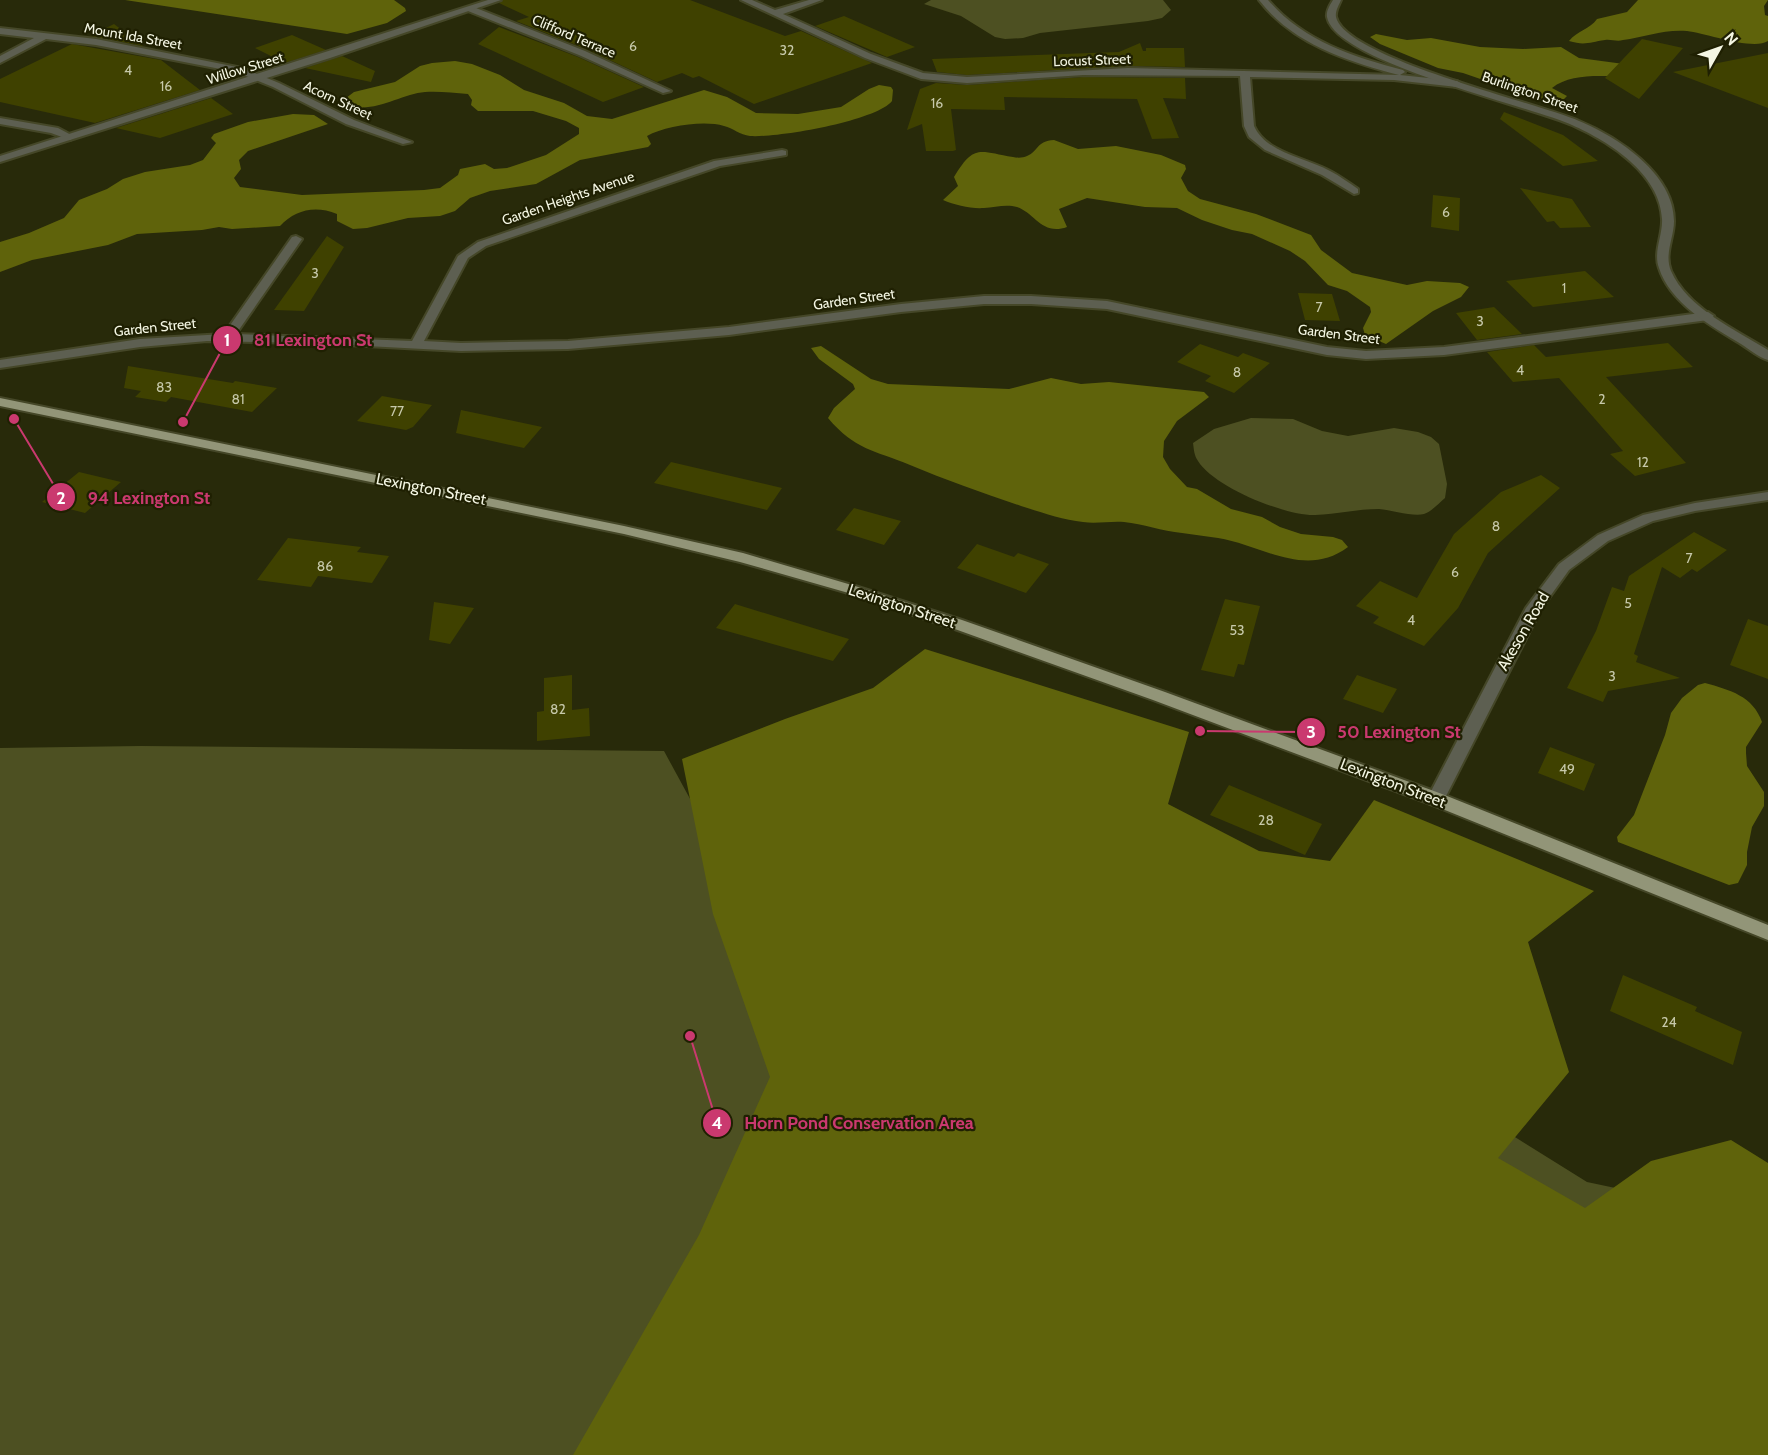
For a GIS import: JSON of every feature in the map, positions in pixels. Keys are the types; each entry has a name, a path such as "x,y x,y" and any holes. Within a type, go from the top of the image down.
{"main road":[{"name":"Lexington Street","path":"0,402 502,503 743,558 850,589 957,624 1436,799 1768,933"}],"street":[{"name":"Willow Street","path":"0,159 497,0"},
{"name":"Locust Street","path":"745,0 897,69 934,79 977,79 1105,71 1394,77 1457,84"},
{"path":"776,14 818,0"},
{"path":"1263,0 1281,22 1308,39 1388,69 1457,84"},
{"name":"Burlington Street","path":"1336,0 1331,16 1335,26 1345,36 1376,54 1457,84 1517,101 1575,123 1608,141 1632,159 1655,182 1666,201 1668,221 1663,252 1665,270 1683,296 1708,316 1768,356"},
{"name":"Clifford Terrace","path":"471,9 582,53 666,91"},
{"name":"Mount Ida Street","path":"0,31 46,35 137,49 239,70 259,78"},
{"path":"0,60 46,35"},
{"path":"1245,75 1249,126 1253,135 1269,148 1326,173 1354,191"},
{"name":"Acorn Street","path":"259,78 350,123 407,142"},
{"path":"0,122 54,130 70,137"},
{"name":"Garden Heights Avenue","path":"416,345 464,256 482,244 718,163 782,153"},
{"path":"228,337 296,239"},
{"name":"Garden Street","path":"0,364 165,340 228,337 514,348 729,331 901,308 984,300 1031,300 1107,305 1316,349 1366,355 1444,351 1708,316"},
{"name":"Akeson Road","path":"1436,799 1534,608 1564,567 1604,538 1648,518 1686,509 1768,496"}],"green space":[{"path":"931,0 1163,0 1171,10 1162,18 1148,21 1005,39 995,37 961,16 924,4"},
{"path":"1251,418 1293,419 1322,431 1348,436 1394,428 1431,437 1439,444 1447,484 1445,498 1429,511 1419,515 1379,509 1315,515 1286,511 1251,498 1219,481 1206,471 1197,459 1193,443 1214,429"},
{"path":"141,746 664,751 732,876 1507,1132 1587,1182 1757,1218 1768,1455 0,1455 0,748"}],"shaded area":[{"path":"125,0 394,0 406,11 387,23 347,34"},
{"path":"1638,0 1768,0 1764,6 1765,15 1768,16 1768,41 1761,44 1741,43 1695,32 1679,31 1621,41 1583,43 1569,41 1597,19 1627,12"},
{"path":"1376,34 1407,40 1431,38 1480,47 1523,49 1561,47 1579,58 1624,64 1627,77 1587,77 1568,80 1552,88 1567,96 1561,102 1550,103 1463,73 1438,68 1380,44 1370,37"},
{"path":"455,61 472,64 500,75 524,90 564,103 587,116 612,119 704,90 727,97 756,113 798,114 841,107 879,85 891,87 893,90 892,101 867,115 803,131 750,136 716,124 685,125 664,129 647,136 651,144 648,147 580,160 536,184 490,191 470,198 455,211 440,216 408,218 353,229 337,221 337,214 313,210 292,216 280,226 232,229 219,227 137,234 108,245 32,260 0,272 0,242 64,218 79,200 107,189 123,179 145,172 190,165 203,160 216,143 211,138 214,134 248,122 293,114 314,115 328,124 248,151 239,160 241,169 234,178 240,187 302,195 440,188 458,175 460,169 485,164 494,169 507,168 546,155 579,134 579,128 566,121 533,111 478,111 471,105 472,100 468,94 425,92 372,107 351,106 342,101 354,92 395,82 420,66"},
{"path":"1054,140 1078,149 1116,146 1161,155 1185,165 1186,169 1181,178 1188,191 1200,199 1256,214 1311,235 1321,250 1352,273 1407,285 1427,281 1460,283 1469,287 1461,297 1433,311 1386,344 1365,335 1363,328 1371,312 1370,307 1347,291 1328,285 1305,261 1290,251 1252,234 1202,220 1177,208 1145,207 1087,198 1059,209 1067,227 1051,229 1017,207 974,208 943,200 958,186 954,177 972,155 984,152 1024,157 1044,142"},
{"path":"821,346 871,379 888,384 1009,389 1051,378 1081,384 1109,382 1204,392 1209,397 1177,421 1164,441 1163,457 1170,469 1187,487 1197,489 1231,509 1262,517 1280,527 1301,534 1333,537 1342,540 1348,547 1332,556 1316,560 1300,560 1218,538 1138,524 1088,523 1067,520 937,476 856,443 828,418 834,408 855,389 853,384 819,359 811,348"},
{"path":"925,649 1189,732 1168,804 1259,851 1330,861 1374,800 1594,891 1528,942 1569,1072 1498,1158 1585,1208 1651,1161 1731,1140 1768,1163 1768,1455 573,1455 699,1235 770,1077 713,914 682,759 873,688"},
{"path":"1705,683 1740,695 1753,706 1762,722 1746,747 1746,753 1747,766 1764,792 1764,806 1752,827 1747,865 1738,883 1729,885 1618,842 1617,837 1634,815 1665,735 1671,713 1682,698 1698,685"}],"building":[{"path":"503,0 690,0 785,36 801,31 872,63 754,104 699,76 693,78 682,73 657,82 586,49 516,21 529,17 499,3"},
{"path":"844,16 915,47 887,57 815,26"},
{"path":"114,24 143,46 90,36"},
{"path":"499,27 578,57 644,87 603,102 478,44"},
{"path":"292,35 326,50 285,63 255,48"},
{"path":"1642,39 1683,48 1639,99 1605,78"},
{"path":"1140,43 1143,51 1146,51 1146,48 1184,48 1185,67 1128,66 967,75 937,72 932,59 1119,52"},
{"path":"72,44 161,60 200,90 95,123 0,102 0,79"},
{"path":"1768,53 1768,108 1673,72"},
{"path":"342,56 375,71 371,82 305,68"},
{"path":"1083,77 1185,78 1186,99 1163,98 1179,138 1152,139 1137,99 1004,97 1005,110 951,109 956,150 953,151 926,151 922,124 907,130 920,89 936,83 967,85"},
{"path":"211,98 233,114 160,138 116,128"},
{"path":"1504,112 1563,135 1598,161 1563,166 1500,119"},
{"path":"1520,188 1572,199 1591,227 1560,228 1554,221 1547,222"},
{"path":"1433,195 1460,198 1459,231 1431,227"},
{"path":"327,236 344,247 304,311 274,310"},
{"path":"1585,271 1614,297 1533,307 1506,281"},
{"path":"1298,293 1332,294 1340,321 1305,320"},
{"path":"1494,307 1522,334 1477,340 1456,313"},
{"path":"1668,343 1693,367 1606,377 1686,463 1635,476 1610,454 1623,451 1559,378 1513,382 1487,352 1534,345 1546,357"},
{"path":"1200,344 1238,357 1243,353 1270,363 1234,393 1205,381 1211,376 1177,362"},
{"path":"128,366 277,388 252,412 171,397 166,402 135,397 141,391 124,388"},
{"path":"382,396 432,405 413,427 406,430 357,421"},
{"path":"461,410 542,427 524,448 456,433"},
{"path":"671,462 782,488 767,510 654,483"},
{"path":"79,472 121,482 85,513 42,502"},
{"path":"1541,475 1560,488 1488,553 1458,608 1424,646 1373,623 1379,617 1356,606 1380,581 1417,598 1454,534 1501,492"},
{"path":"854,508 901,521 884,545 836,530"},
{"path":"1694,532 1727,550 1697,572 1692,569 1680,578 1662,567 1634,654 1638,656 1636,662 1680,678 1608,691 1603,702 1567,688 1596,631 1612,587 1624,591 1629,576"},
{"path":"288,538 361,547 357,552 389,556 372,583 318,576 311,587 257,580"},
{"path":"977,544 1014,557 1018,553 1049,564 1026,593 957,568"},
{"path":"1225,599 1260,606 1244,665 1238,664 1234,677 1201,670"},
{"path":"434,602 474,608 450,644 429,640"},
{"path":"735,604 849,639 833,661 716,628"},
{"path":"1748,619 1768,626 1768,679 1730,665"},
{"path":"572,675 572,710 589,708 590,736 537,741 537,712 544,711 544,678"},
{"path":"1357,675 1397,689 1383,713 1343,699"},
{"path":"1550,747 1595,764 1584,791 1538,773"},
{"path":"1229,785 1322,824 1305,855 1210,815"},
{"path":"1623,975 1697,1007 1695,1011 1742,1032 1733,1065 1610,1011"}],"place":[{"name":"94 Lexington St","path":"14,419"},
{"name":"81 Lexington St","path":"183,422"},
{"name":"50 Lexington St","path":"1200,731"},
{"name":"Horn Pond Conservation Area","path":"690,1036"}]}
